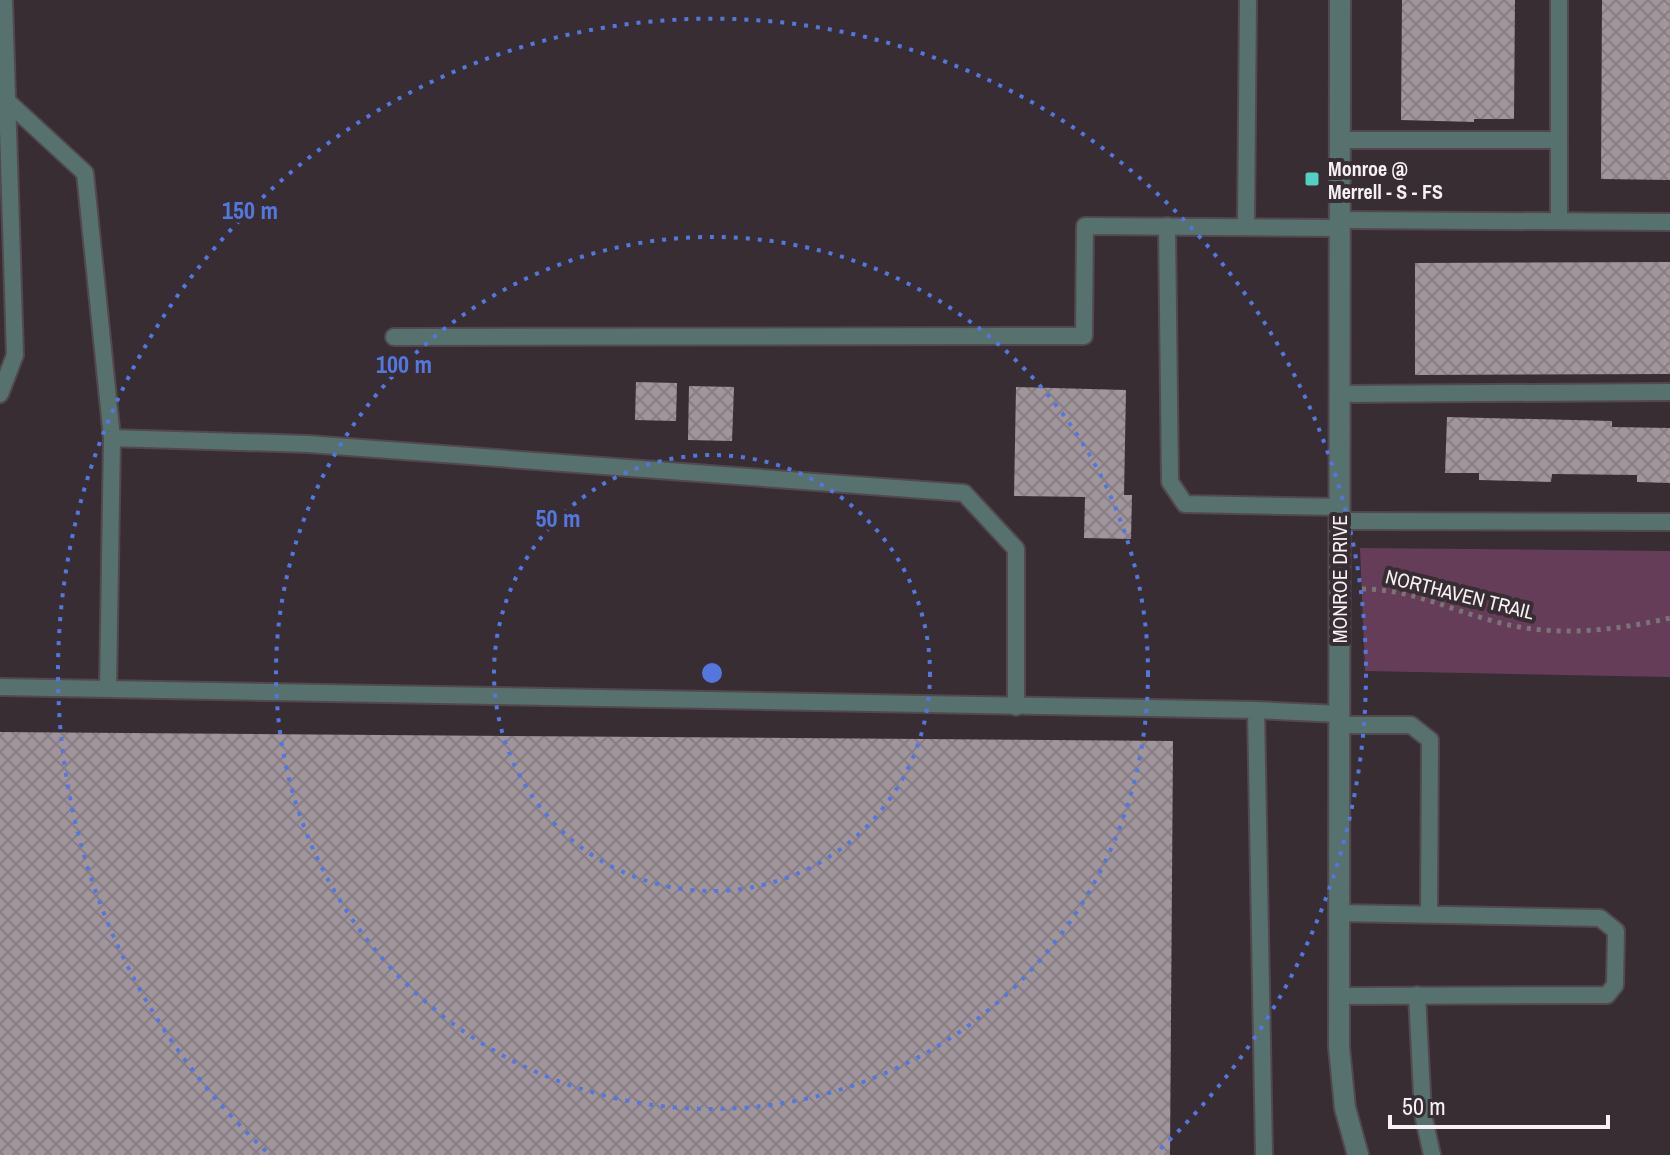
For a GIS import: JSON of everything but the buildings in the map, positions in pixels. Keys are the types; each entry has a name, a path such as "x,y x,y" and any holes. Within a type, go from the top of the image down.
{"street":[{"name":"MONROE DRIVE","path":"1340,0 1339,1047 1345,1108 1358,1155"}],"lane":[{"path":"0,394 15,355 4,0"},
{"path":"1246,226 1248,0"},
{"path":"1559,0 1559,221"},
{"path":"8,102 85,173 112,438 108,689"},
{"path":"1340,140 1559,140"},
{"path":"394,337 1084,336 1085,226 1670,222"},
{"path":"1167,226 1170,482 1185,504 1339,514 1670,522"},
{"path":"1340,394 1670,392"},
{"path":"112,438 308,444 964,493 1016,549 1016,707"},
{"path":"0,687 1256,710 1411,725 1430,740 1429,913"},
{"path":"1256,710 1264,1155"},
{"path":"1339,913 1600,918 1616,931 1615,985 1607,995 1339,996"},
{"path":"1417,995 1423,1114 1432,1155"}],"path":[{"name":"NORTHAVEN TRAIL","path":"1338,589 1408,593 1496,622 1560,631 1595,631 1670,618"}],"shaded area":[{"path":"1360,548 1670,551 1670,677 1365,671"}],"place":[{"name":"Monroe @ Merrell - S - FS","path":"1312,179"}]}
